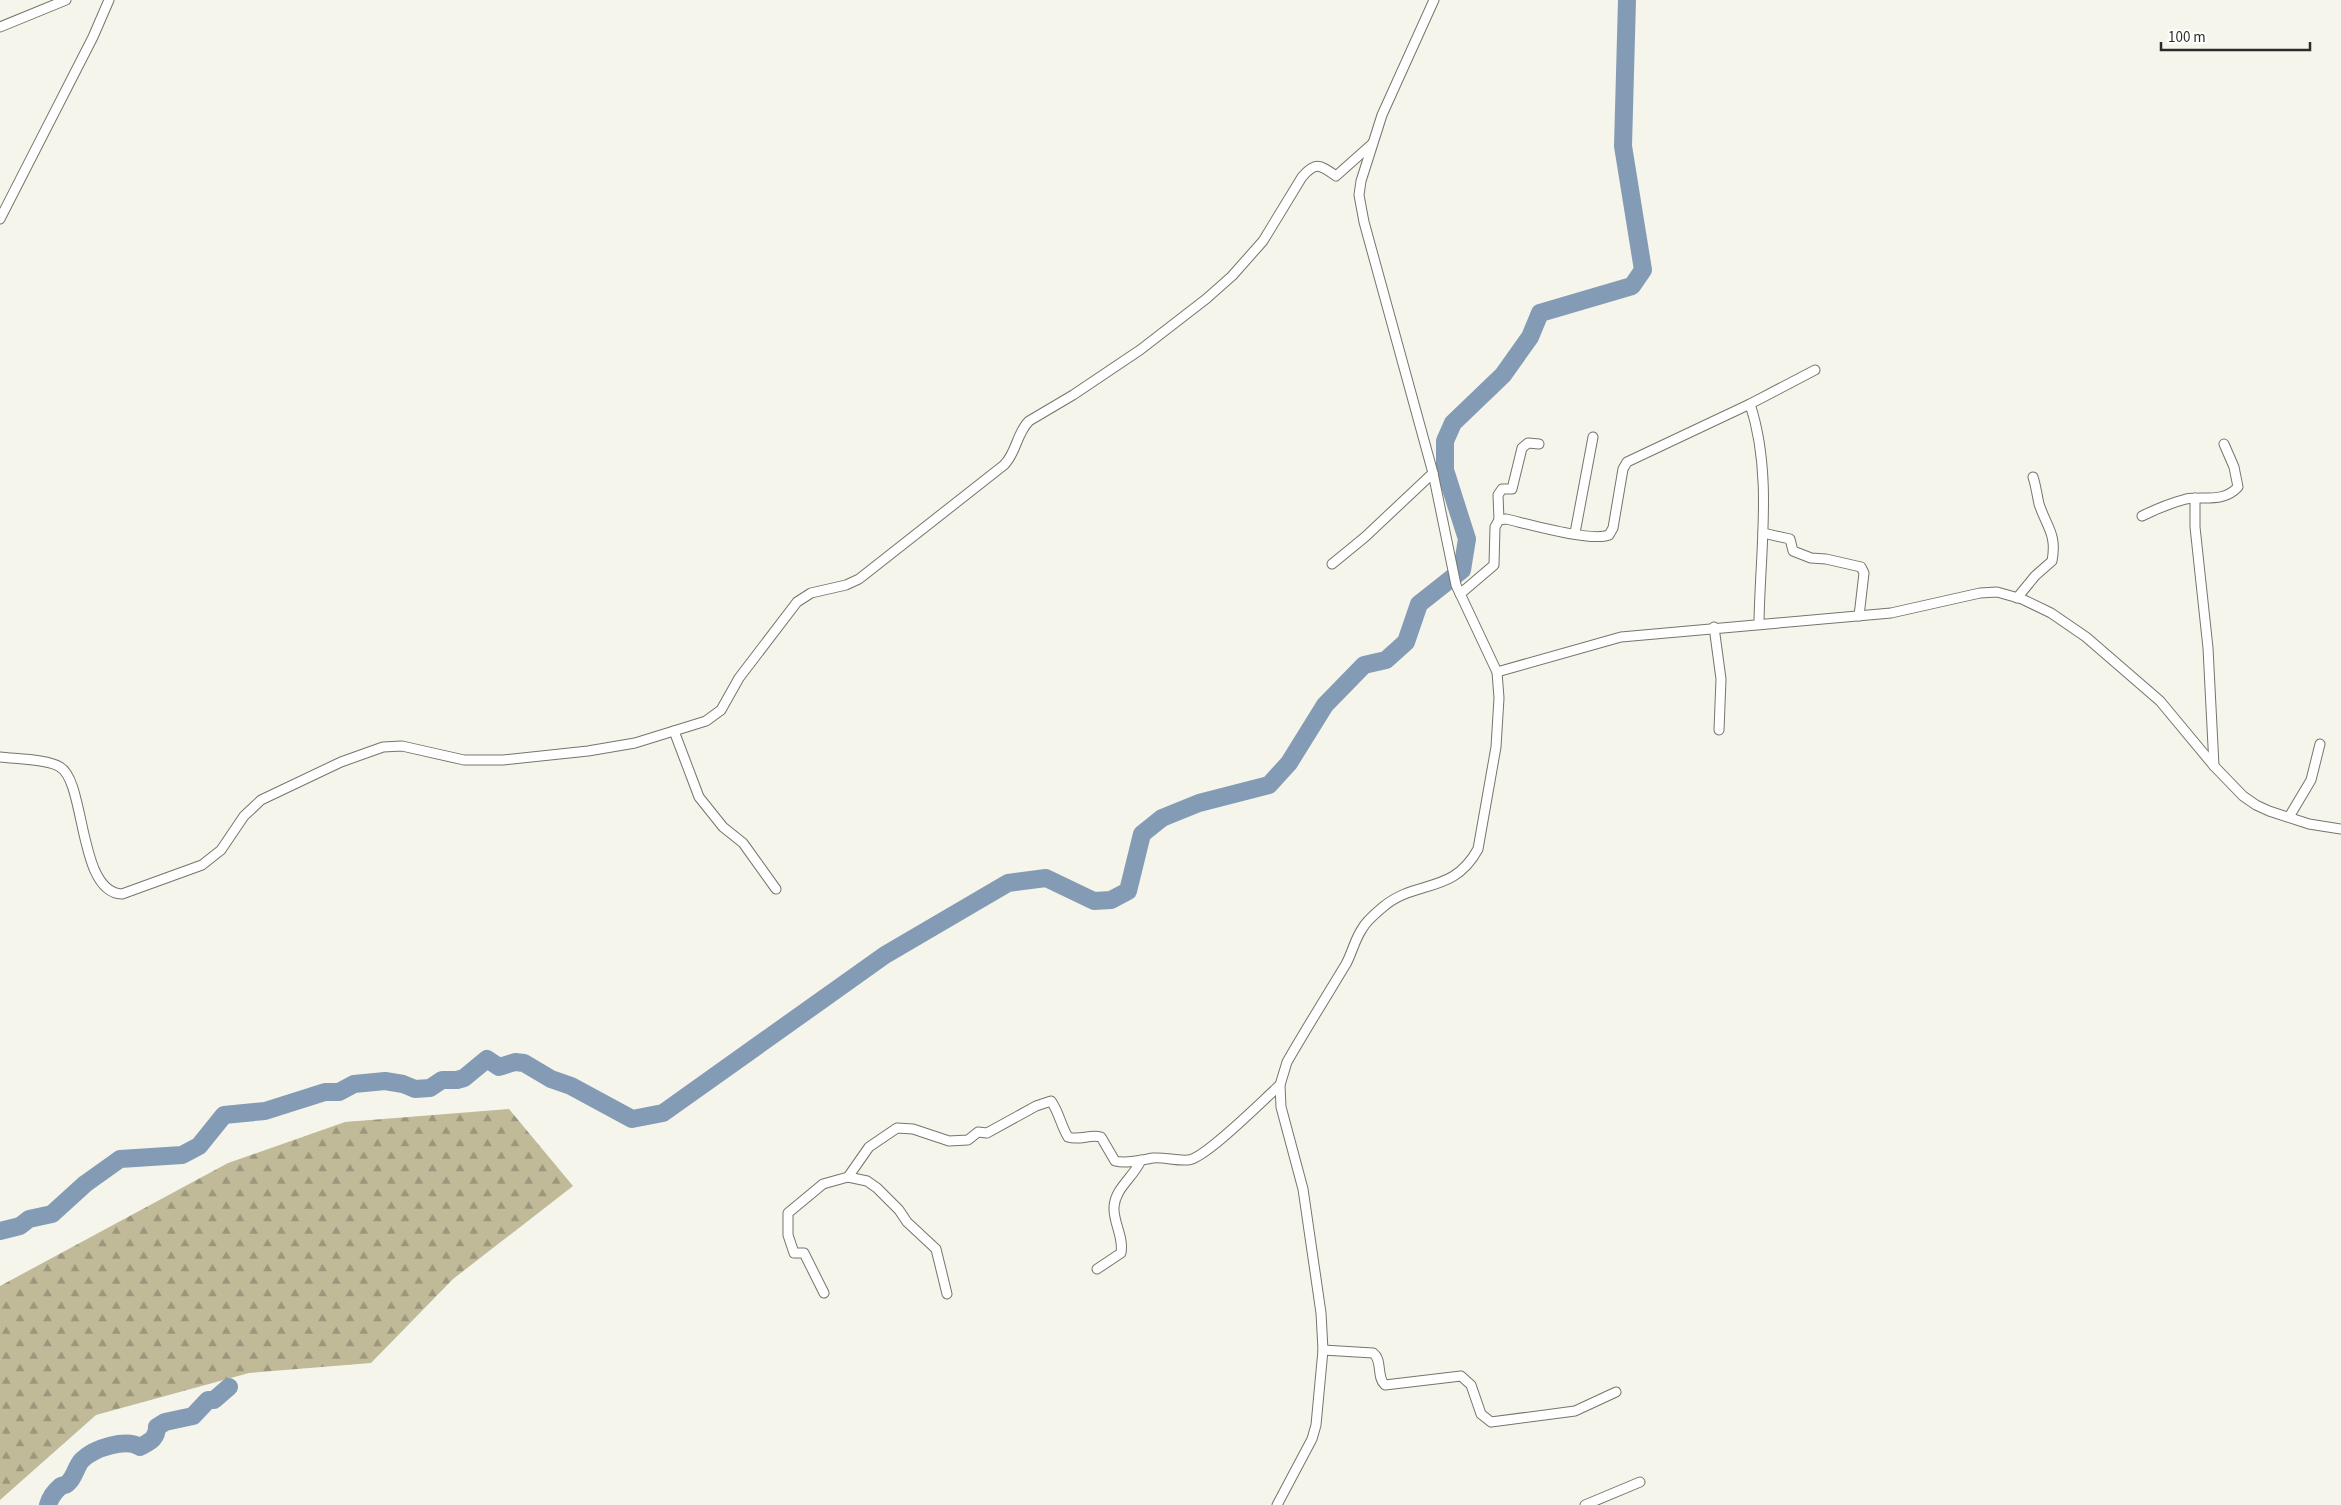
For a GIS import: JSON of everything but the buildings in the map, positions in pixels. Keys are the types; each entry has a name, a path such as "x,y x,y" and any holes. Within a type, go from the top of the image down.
{"street":[{"path":"0,27 66,0"},
{"path":"0,219 109,0"},
{"path":"1277,1505 1312,1439 1317,1417 1324,1350 1321,1313 1303,1189 1281,1107 1280,1085 1287,1062 1352,952 1362,928 1395,899 1420,888 1438,884 1456,874 1473,859 1478,849 1496,747 1499,698 1497,672 1456,585 1434,473 1359,196 1361,181 1382,115 1434,0"},
{"path":"0,757 53,764 64,770 71,784 91,862 105,886 114,894 122,894 202,865 212,859 221,850 253,805 270,794 341,762 383,747 402,746 464,760 488,760 588,751 635,743 706,721 721,710 739,678 797,602 811,593 852,583 859,579 1004,465 1012,455 1023,427 1029,421 1073,395 1140,350 1206,299 1232,276 1263,241 1292,192 1309,169 1315,166 1321,167 1336,176 1372,144"},
{"path":"1499,520 1506,519 1599,537 1611,534 1623,469 1627,462 1750,404 1815,370"},
{"path":"1750,404 1759,431 1762,459 1763,533 1759,623"},
{"path":"1575,533 1593,437"},
{"path":"1460,594 1494,565 1495,527 1499,520 1498,495 1502,489 1512,489 1522,448 1528,442 1539,444"},
{"path":"2142,516 2155,509 2195,498 2222,497 2234,492 2238,487 2234,467 2224,444"},
{"path":"1332,564 1434,473"},
{"path":"2017,598 2035,576 2052,561 2055,547 2050,527 2039,503 2033,477"},
{"path":"2195,498 2195,527 2208,648 2214,766"},
{"path":"1763,533 1790,539 1793,551 1806,556 1861,567 1864,578 1859,616"},
{"path":"1497,672 1621,637 1901,611 1988,591 2017,598 2051,613 2086,637 2171,712 2214,766 2243,796 2256,805 2309,824 2341,829"},
{"path":"1714,627 1721,679 1719,730"},
{"path":"674,731 699,797 719,823 743,843 776,889"},
{"path":"2289,817 2311,780 2320,744"},
{"path":"848,1177 869,1147 897,1128 913,1129 949,1141 968,1140 978,1132 987,1133 1036,1106 1050,1101 1056,1108 1062,1128 1068,1137 1077,1140 1094,1135 1101,1137 1115,1161 1155,1158 1188,1160 1194,1158 1246,1117 1280,1085"},
{"path":"1097,1269 1121,1253 1114,1209 1115,1202 1121,1189 1137,1170 1141,1160"},
{"path":"824,1293 804,1253 794,1253 788,1235 788,1213 823,1184 848,1177 867,1181 877,1188 900,1210 906,1222 936,1249 947,1294"},
{"path":"1324,1350 1373,1353 1376,1355 1382,1382 1385,1386 1461,1376 1471,1385 1482,1414 1491,1422 1575,1411 1616,1392"},
{"path":"1585,1505 1640,1482"}],"green space":[{"path":"509,1109 573,1186 453,1279 371,1363 249,1373 96,1415 0,1500 0,1286 228,1163 345,1122"}],"waterway":[{"path":"0,1231 20,1226 29,1219 52,1214 85,1184 120,1159 182,1155 199,1146 224,1115 265,1111 325,1092 339,1092 354,1084 385,1081 403,1084 415,1089 430,1088 442,1080 464,1078 487,1059 499,1067 515,1062 524,1063 551,1079 571,1086 632,1119 663,1113 885,955 1008,883 1046,878 1094,901 1111,900 1128,891 1142,834 1162,818 1199,803 1269,785 1289,763 1325,705 1364,665 1386,660 1406,642 1419,604 1462,570 1467,539 1445,470 1445,441 1453,423 1503,375 1530,337 1540,313 1632,286 1643,270 1623,146 1627,0"},
{"path":"48,1505 55,1492 70,1481 80,1462 87,1456 102,1448 119,1444 134,1444 140,1447 154,1437 157,1427 165,1422 193,1416 208,1400 214,1400 229,1387"}]}
